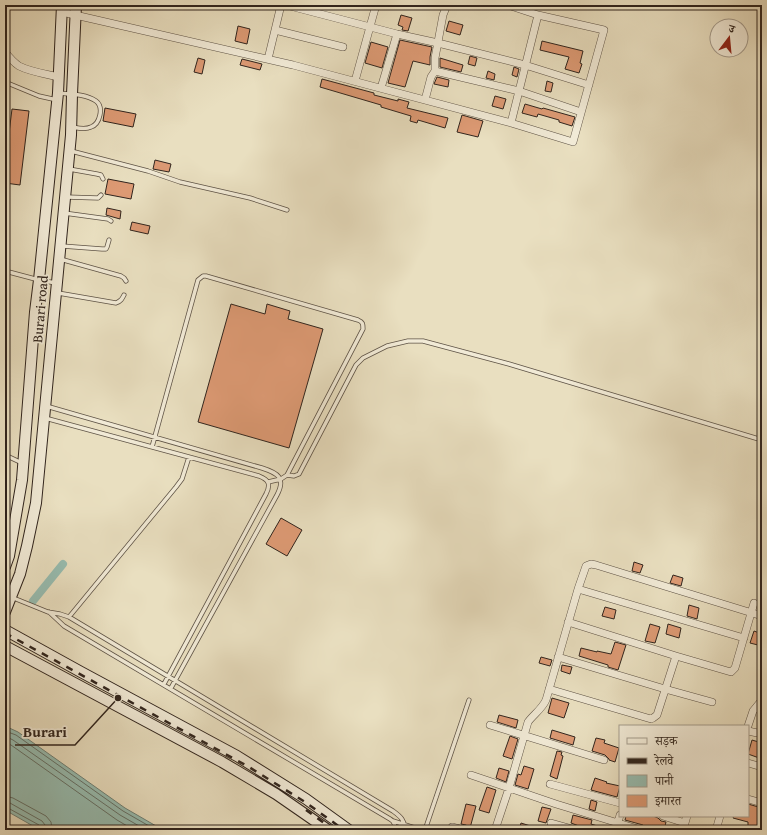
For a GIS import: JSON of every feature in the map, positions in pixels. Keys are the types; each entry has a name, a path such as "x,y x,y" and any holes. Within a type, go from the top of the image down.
{"main road":[{"name":"Burari road","path":"5,567 9,556 8,546 22,480 35,312 40,280 58,97 62,8"},
{"name":"Burari road","path":"5,612 20,574 36,503 70,150 75,10"},
{"path":"5,630 238,756 306,799 349,830"},
{"path":"5,646 222,762 276,794 328,830"}],"street":[{"path":"268,59 281,5"},
{"path":"286,5 525,65 589,85"},
{"path":"355,81 376,5"},
{"path":"425,100 435,71 435,58 446,5"},
{"path":"62,8 75,10 355,81 511,123 573,142 604,30 538,15 508,5"},
{"path":"511,123 538,15"},
{"path":"275,30 343,47"},
{"path":"381,88 397,34"},
{"path":"5,52 12,61 24,68 59,77"},
{"path":"435,71 519,91 581,112"},
{"path":"495,830 528,722 546,700 568,622 586,566 591,564 596,565 762,616"},
{"path":"578,589 744,638"},
{"path":"568,622 731,672 735,668 754,603"},
{"path":"549,689 651,719 656,717 676,656"},
{"path":"558,657 712,702"},
{"path":"748,725 753,711 761,703"},
{"path":"490,725 604,760"},
{"path":"749,731 762,734"},
{"path":"749,763 762,767"},
{"path":"471,776 617,826 641,830"},
{"path":"550,784 619,803"},
{"path":"749,799 762,803"},
{"path":"666,817 685,823"},
{"path":"717,830 720,817"},
{"path":"550,822 576,830"},
{"path":"452,827 464,830"}],"lane":[{"path":"5,82 39,96 58,97 72,94 90,98 99,104 99,120 96,125 84,129 71,127"},
{"path":"70,150 148,171 180,182 250,198 287,210"},
{"path":"68,169 101,175 104,180"},
{"path":"65,198 98,198 101,195"},
{"path":"63,213 108,219 111,221"},
{"path":"60,246 106,249 109,240"},
{"path":"59,258 121,276 126,281"},
{"path":"5,270 40,280 56,288 116,303 119,302 124,295"},
{"path":"152,447 198,280 203,276 362,322 363,329 287,475 281,479 268,482"},
{"path":"287,475 294,476 299,474 359,361 387,346 408,341 423,342 509,364 762,440"},
{"path":"45,405 271,471 278,475 281,479 281,488 171,688"},
{"path":"44,417 259,476 268,482 269,488 266,494 164,684"},
{"path":"5,455 23,464"},
{"path":"69,617 182,479 189,457"},
{"path":"230,468 232,459"},
{"path":"224,573 232,578"},
{"path":"11,597 48,612 69,617 393,811 403,820 404,830"},
{"path":"48,612 64,626 171,688 393,821 421,830"},
{"path":"425,830 469,700"},
{"path":"393,821 395,824 394,830"}],"water":[{"path":"5,726 18,732 125,808 163,830 40,830 5,810"}],"building":[{"path":"401,15 412,18 408,31 402,30 403,27 398,25"},
{"path":"449,21 463,25 460,35 446,31"},
{"path":"238,26 250,29 247,44 235,41"},
{"path":"400,40 432,47 430,65 413,61 405,87 388,83"},
{"path":"542,41 583,51 580,63 582,64 579,73 565,69 569,57 540,50"},
{"path":"371,42 388,47 382,68 365,63"},
{"path":"470,56 477,58 475,66 468,64"},
{"path":"198,58 205,60 202,74 194,72"},
{"path":"440,58 463,65 461,72 440,67"},
{"path":"242,59 262,64 260,70 240,65"},
{"path":"514,67 519,69 517,77 512,75"},
{"path":"488,71 495,74 494,80 486,78"},
{"path":"437,77 449,80 448,87 434,84"},
{"path":"322,79 374,93 374,95 409,102 407,108 448,118 445,128 418,120 417,123 410,121 411,116 381,107 381,105 320,87"},
{"path":"547,81 553,83 551,92 545,91"},
{"path":"495,96 506,99 503,109 492,106"},
{"path":"525,104 575,117 572,126 559,122 559,120 538,114 537,117 522,113"},
{"path":"105,108 136,114 133,127 103,121"},
{"path":"12,109 29,111 20,185 5,183 5,165"},
{"path":"462,115 483,121 478,137 457,132"},
{"path":"155,160 171,164 169,172 153,169"},
{"path":"108,179 134,184 131,199 105,194"},
{"path":"107,208 121,211 120,219 106,215"},
{"path":"132,222 150,226 148,234 130,230"},
{"path":"231,304 265,314 267,304 290,311 288,319 323,329 289,448 198,422"},
{"path":"281,518 302,530 287,556 266,544"},
{"path":"634,562 643,565 640,573 632,571"},
{"path":"673,575 683,578 681,586 670,583"},
{"path":"689,605 699,608 697,619 687,616"},
{"path":"605,607 616,610 614,619 602,616"},
{"path":"650,624 660,627 655,643 645,641"},
{"path":"668,624 681,628 679,638 666,634"},
{"path":"754,631 762,634 762,646 750,643"},
{"path":"615,642 626,645 618,670 608,667 608,665 579,656 581,648 611,654"},
{"path":"541,657 552,660 550,666 539,663"},
{"path":"562,665 572,667 570,674 561,671"},
{"path":"552,698 569,703 564,718 548,713"},
{"path":"499,715 518,720 516,728 497,722"},
{"path":"552,730 575,737 573,745 550,738"},
{"path":"510,736 518,739 512,759 503,756"},
{"path":"596,738 605,740 604,743 619,748 615,762 609,760 605,755 592,751"},
{"path":"752,740 762,743 762,759 749,754"},
{"path":"557,751 562,752 561,755 563,756 557,779 550,776"},
{"path":"524,766 534,769 528,789 515,785 518,774 521,775"},
{"path":"499,768 509,771 506,782 496,778"},
{"path":"595,778 607,782 606,783 619,786 617,797 591,790"},
{"path":"487,787 496,790 489,813 479,810"},
{"path":"591,800 597,802 595,811 589,809"},
{"path":"466,804 476,806 470,828 461,824"},
{"path":"749,804 762,808 762,816 758,830 748,830 748,822 733,818 749,817"},
{"path":"542,807 551,809 546,823 538,821"},
{"path":"573,815 592,820 591,824 604,828 604,830 581,830 579,826 571,823"},
{"path":"626,817 656,817 661,821 666,822 664,830 647,830 643,825 625,820"},
{"path":"521,823 540,829 540,830 519,830"}],"waterway":[{"path":"33,601 63,564"}],"railway":[{"path":"5,633 249,767 305,802 344,830"},
{"path":"306,810 334,830"}],"place":[{"name":"Burari","path":"118,698"}]}
